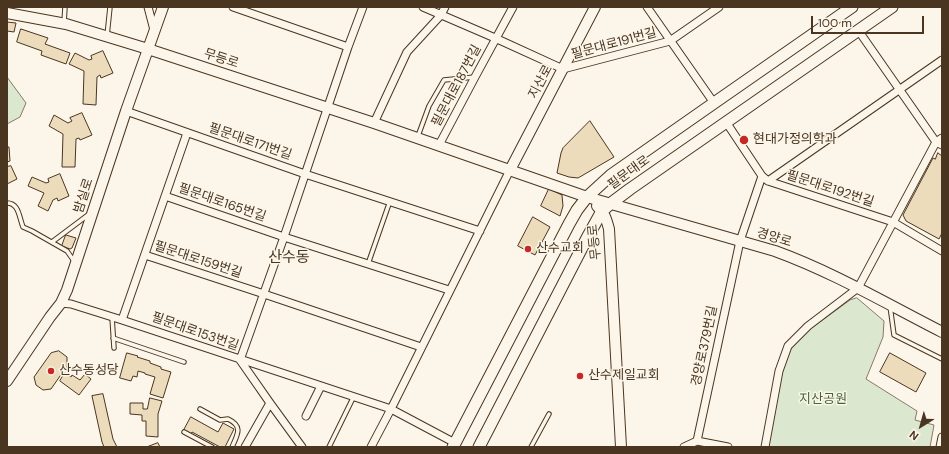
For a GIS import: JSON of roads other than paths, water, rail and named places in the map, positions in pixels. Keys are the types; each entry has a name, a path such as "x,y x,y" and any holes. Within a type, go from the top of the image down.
{"main road":[{"name":"필문대로","path":"479,447 587,238 606,207 892,7"},
{"name":"필문대로","path":"454,445 569,224 587,196 611,175 846,9"}],"street":[{"path":"148,7 154,30"},
{"name":"밤실로","path":"7,382 61,303 67,290 126,111 163,7"},
{"path":"232,7 249,10 348,47"},
{"path":"302,447 240,360 284,237 348,47 364,7"},
{"name":"필문대로187번길","path":"423,7 563,69"},
{"path":"374,123 407,52 441,15 445,7"},
{"path":"495,38 513,7"},
{"name":"지산로","path":"510,170 595,7"},
{"name":"필문대로191번길","path":"647,7 714,103"},
{"path":"670,41 719,7"},
{"name":"무등로","path":"7,13 19,11 148,49 374,123 587,196"},
{"path":"765,447 779,371 788,346 808,326 858,288 893,222 940,142 899,90 858,30"},
{"name":"필문대로187번길","path":"439,146 495,38"},
{"name":"필문대로191번길","path":"563,69 670,41"},
{"path":"768,181 942,60"},
{"name":"필문대로171번길","path":"126,111 305,174 480,231"},
{"name":"필문대로192번길","path":"726,122 762,176 768,181 893,222 942,251"},
{"path":"165,196 187,132"},
{"path":"371,447 510,170"},
{"path":"740,241 762,176"},
{"name":"필문대로165번길","path":"145,255 165,196 284,237 450,290"},
{"name":"경양로","path":"587,196 606,207 740,241 800,260 835,276 942,332"},
{"name":"무등로","path":"606,207 606,218 609,229 621,447"},
{"name":"경양로379번길","path":"697,441 740,241"},
{"name":"필문대로159번길","path":"122,320 145,255 421,347"},
{"name":"필문대로153번길","path":"61,303 71,304 122,320 391,409 454,445"},
{"path":"306,416 321,386"},
{"path":"245,447 270,403"},
{"path":"940,447 942,437"},
{"path":"684,447 697,441 728,447"}],"lane":[{"path":"63,24 65,7"},
{"path":"107,37 110,7"},
{"path":"418,138 429,106 444,80 475,77"},
{"path":"368,264 390,201"},
{"path":"7,203 12,203 16,207 23,227 67,251 75,264"},
{"path":"52,242 92,212"},
{"path":"889,305 894,334 942,360"},
{"path":"112,317 114,348"},
{"path":"114,338 184,362"},
{"path":"329,447 354,396"},
{"path":"200,409 220,420 228,418 235,422 237,425 238,435 232,447"},
{"path":"531,447 549,414"},
{"path":"184,432 212,447"}],"place":[{"name":"현대가정의학과","path":"744,140"},
{"name":"산수교회","path":"528,249"},
{"name":"산수동성당","path":"51,371"},
{"name":"산수제일교회","path":"580,376"}],"district":[{"name":"산수동","path":"289,258"}],"park label":[{"name":"지산공원","path":"823,400"}]}
